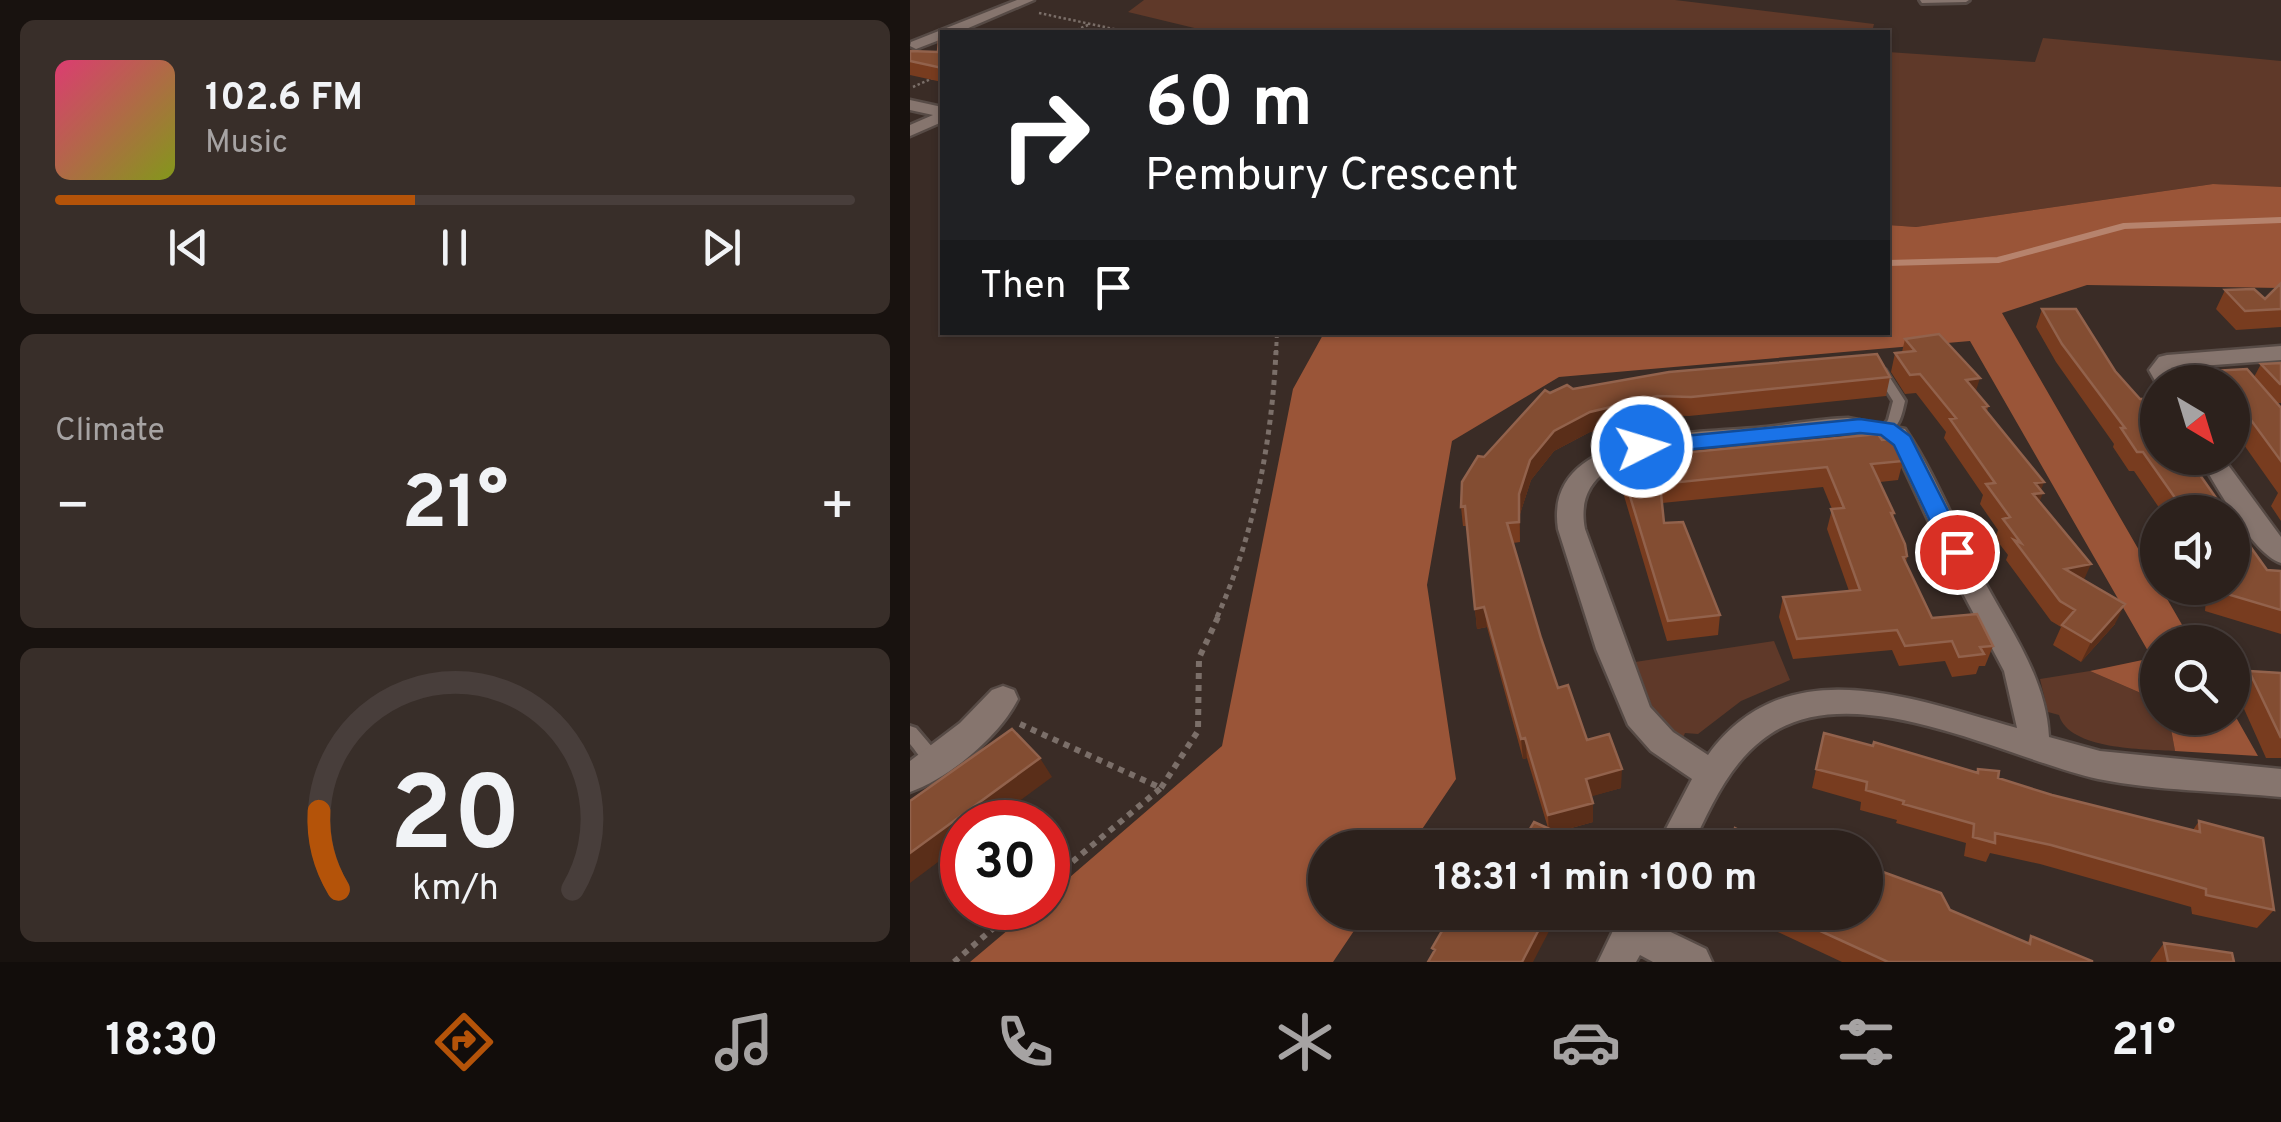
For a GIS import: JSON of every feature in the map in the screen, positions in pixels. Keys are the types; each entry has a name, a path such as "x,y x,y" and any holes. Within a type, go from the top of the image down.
{"street":[{"path":"950,30 1031,7"},
{"path":"912,46 940,34"},
{"path":"910,104 940,113"},
{"path":"910,131 940,115"},
{"path":"2164,365 2281,352"},
{"path":"1709,773 1654,735 1632,702 1576,545 1569,518 1572,496 1583,478 1598,465 1642,447 1860,426 1897,434 1908,451 1983,608 2021,671 2034,711 2034,747"},
{"path":"2223,475 2266,538 2281,552"},
{"path":"1682,830 1709,773 1754,727 1782,712 1816,702 1846,699 1883,703 2100,766 2281,783"},
{"path":"922,770 983,724 998,705"},
{"path":"1630,936 1693,962"}],"lane":[{"path":"1922,1 1966,0"},
{"path":"1877,366 1899,401 1894,421 1887,429"},
{"path":"910,733 922,770"}],"path":[{"path":"1031,7 1118,30"},
{"path":"1076,30 1090,24"},
{"path":"910,88 940,75"},
{"path":"1070,864 1161,788 1198,731 1199,658 1240,566 1274,403 1277,335"},
{"path":"998,705 1161,788"},
{"path":"954,962 991,930"}],"shaded area":[{"path":"1144,0 1675,0 1874,24 1872,30 1203,30 1128,12"},
{"path":"2043,38 2281,61 2281,188 2213,184 1916,227 1890,225 1890,52 2035,62"},
{"path":"2213,184 2281,187 2281,288 2087,285 2002,313 2140,552 2140,605 2171,605 2182,625 2140,625 2140,637 1970,341 1559,377 1452,441 1427,585 1456,779 1422,830 1308,830 1308,930 1355,930 1333,962 970,962 1008,930 1070,930 1070,877 1222,746 1293,389 1323,335 1890,335 1890,225 1916,227"},
{"path":"1774,641 1790,680 1741,701 1698,734 1685,733 1682,740 1655,714 1635,662"},
{"path":"2140,661 2140,693 2090,671"},
{"path":"2090,671 2140,693 2140,735 2172,735 2175,751 2127,748 2077,735 2059,715 2048,712 2040,679"},
{"path":"2172,735 2246,735 2258,756 2175,751"}],"building":[{"path":"939,39 940,68 910,61 910,51 938,52"},
{"path":"2281,283 2281,309 2245,311 2225,290 2254,289 2265,299"},
{"path":"2042,309 2076,309 2115,371 2140,399 2140,452 2137,452 2121,428 2125,428 2062,344"},
{"path":"1939,334 1980,378 1966,380 2044,482 2035,483 2043,493 2033,494 2091,564 2065,569 2125,604 2091,642 2062,625 2075,610 2060,601 2014,540 2021,543 2003,519 2010,517 1986,484 1995,483 1950,419 1956,418 1920,374 1910,375 1895,353 1915,351 1905,339"},
{"path":"1877,354 1890,377 1691,397 1657,396 1590,412 1554,431 1530,460 1519,494 1519,522 1507,523 1541,638 1558,688 1568,685 1587,740 1609,734 1622,769 1586,779 1593,803 1548,815 1525,738 1521,739 1484,607 1475,609 1465,506 1461,507 1462,482 1478,456 1484,457 1545,390 1550,393 1567,385 1573,389 1669,372"},
{"path":"2281,363 2281,384 2280,384 2261,364"},
{"path":"2250,372 2281,408 2281,461 2250,419"},
{"path":"1878,434 1882,440 1891,439 1903,461 1871,464 1905,544 1907,556 1903,557 1932,618 1977,614 1993,646 1980,647 1984,654 1959,657 1952,641 1905,646 1897,630 1797,639 1783,597 1860,590 1831,509 1844,508 1827,467 1660,484 1664,523 1683,522 1720,615 1668,621 1622,470 1632,469 1630,462 1661,458 1660,455"},
{"path":"2159,475 2200,475 2214,495 2173,495"},
{"path":"2250,546 2267,570 2281,571 2281,610 2250,601"},
{"path":"2250,671 2281,673 2281,738 2250,673"},
{"path":"1012,729 1040,758 983,800 940,800 940,831 910,853 910,801"},
{"path":"1824,733 1873,746 1874,742 1978,773 1978,769 1999,771 1998,778 2052,795 2200,832 2199,821 2263,838 2274,910 2206,895 2206,889 2051,845 1995,833 1995,843 1973,837 1974,824 1866,790 1867,782 1816,769"},
{"path":"1534,822 1552,830 1529,830"},
{"path":"1883,872 1941,893 1950,910 2030,944 2031,936 2092,961 2092,962 1888,962 1818,930 1883,930"},
{"path":"1442,930 1539,930 1522,962 1428,962 1435,950 1432,948"},
{"path":"2164,943 2232,953 2234,962 2168,962"}],"waterway":[{"path":"1890,263 1998,260 2124,226 2281,220"}],"route":[{"path":"1642,447 1869,425 1887,429 1903,441 1957,552"}]}
